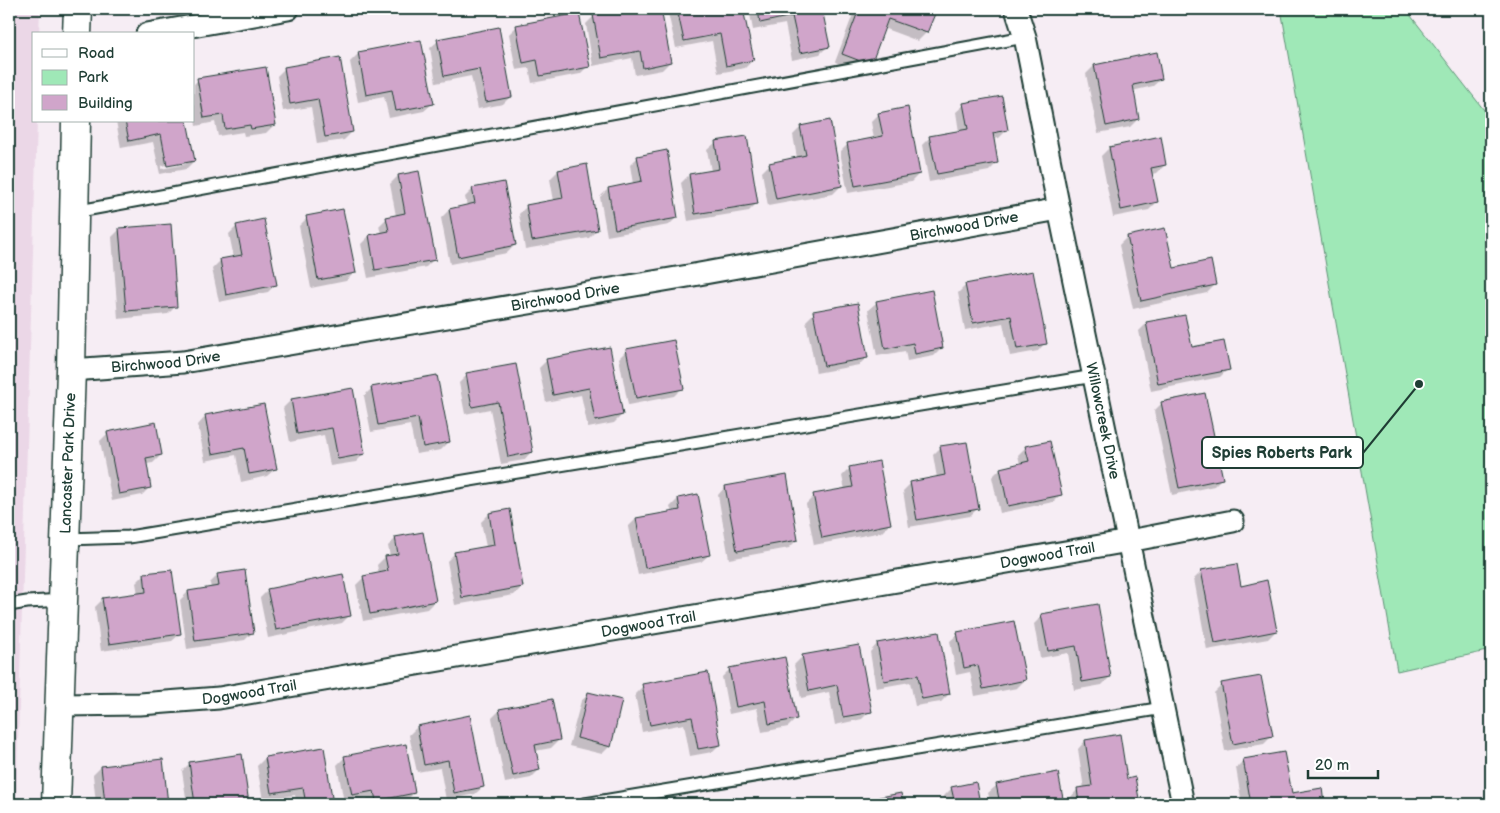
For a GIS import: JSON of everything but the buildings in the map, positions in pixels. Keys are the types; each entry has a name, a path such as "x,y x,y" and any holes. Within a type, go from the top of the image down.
{"street":[{"path":"77,32 78,9"},
{"path":"158,32 288,9"},
{"name":"Willowcreek Drive","path":"1016,9 1025,38 1058,209 1183,804"},
{"name":"Lancaster Park Drive","path":"56,804 61,705 71,370 76,122"},
{"name":"Birchwood Drive","path":"71,370 183,362 688,276 1058,209"},
{"name":"Dogwood Trail","path":"61,705 140,704 219,698 1129,542 1233,521"}],"lane":[{"path":"74,212 1025,38"},
{"path":"66,539 129,537 1094,376"},
{"path":"9,605 64,600"},
{"path":"585,804 1163,708"}],"shaded area":[{"path":"9,9 40,9 39,32 32,32 32,122 37,122 16,804 9,804"}],"green space":[{"path":"1281,9 1410,9 1411,16 1491,119 1491,650 1397,671"}],"place":[{"name":"Spies Roberts Park","path":"1419,384"}]}
